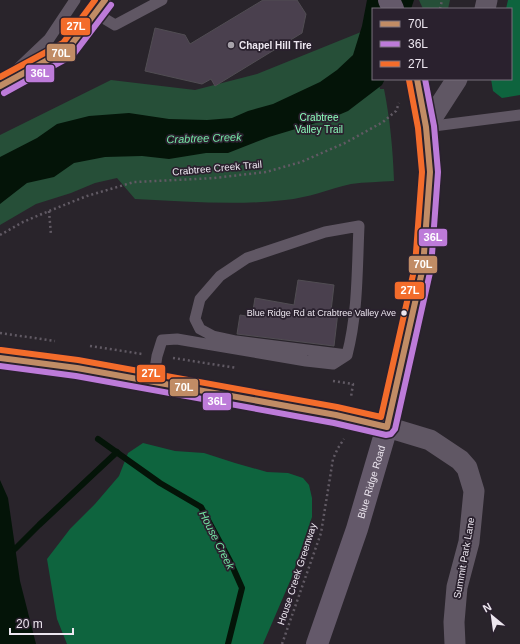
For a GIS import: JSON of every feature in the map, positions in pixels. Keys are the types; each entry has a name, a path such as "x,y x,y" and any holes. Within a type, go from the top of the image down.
{"main road":[{"name":"Blue Ridge Road","path":"317,644 357,529 387,427 423,267 430,172 426,127 412,88"},
{"path":"0,358 77,368 336,415 387,427"}],"street":[{"path":"426,127 456,80"},
{"name":"Summit Park Lane","path":"387,427 430,440 460,460 467,468 474,491 468,542 457,587 454,622 455,644"}],"lane":[{"path":"0,85 49,39 75,0"},
{"path":"95,0 95,13"},
{"path":"0,85 68,49 105,0"},
{"path":"95,13 115,25 162,0"},
{"path":"426,127 520,115"},
{"path":"153,382 157,356 162,340 177,339 306,361 334,364 347,355 353,334 359,226 325,232 247,258 220,276 200,299 195,320 200,329 213,336 236,341 347,355"}],"path":[{"name":"Crabtree Creek Trail","path":"0,235 23,222 49,211 87,196 134,182 214,178 266,172 301,162 345,143 383,122 396,111 412,88"},
{"path":"49,211 50,235"},
{"name":"House Creek Greenway","path":"282,644 321,533 334,459 338,448 344,440"}],"green space":[{"path":"419,0 450,0 448,8 423,8"},
{"path":"508,0 520,0 520,95 502,98 493,91 491,80 512,80 512,8 506,8"},
{"name":"Crabtree Valley Trail","path":"366,30 372,80 378,80 380,89 384,89 391,135 394,181 351,184 294,199 267,202 229,203 135,199 117,178 95,183 71,193 36,204 0,225 0,135 111,80 195,90 257,74"},
{"path":"143,443 175,451 204,453 267,472 288,473 303,478 309,485 312,498 312,517 291,579 263,644 67,644 57,619 47,559 70,529 95,504 119,476 128,453"}],"water":[{"name":"Crabtree Creek","path":"367,0 414,0 411,8 372,8 372,80 384,80 382,85 348,111 329,119 269,137 228,153 206,153 169,159 142,156 105,157 74,163 54,177 27,183 0,204 0,157 37,138 57,124 89,116 129,113 169,119 207,120 232,118 248,111 273,104 320,82 337,70 353,55 362,26"},
{"path":"0,480 8,498 20,581 36,644 0,644"}],"building":[{"path":"263,0 297,0 306,14 302,33 215,86 211,79 202,84 145,71 155,28 185,35 190,44"},
{"path":"298,280 334,285 331,311 338,312 334,346 237,334 240,315 252,317 255,298 294,305"}],"waterway":[{"name":"House Creek","path":"98,439 160,483 201,507 230,561 242,588 228,644"},
{"path":"15,549 117,452"}],"transit line":[{"name":"27L","path":"0,77 63,43 95,0"},
{"name":"70L","path":"0,86 68,49 105,0"},
{"name":"36L","path":"4,93 73,55 111,5"},
{"name":"27L","path":"1,350 78,360 337,407 381,417 415,266 422,172 418,128 409,80"},
{"name":"70L","path":"0,358 77,368 336,415 387,427 423,267 430,172 426,127 417,80"},
{"name":"36L","path":"0,366 76,376 334,423 386,435 391,434 395,429 431,268 438,172 434,126 425,80"}],"place":[{"name":"Chapel Hill Tire","path":"231,45"},
{"name":"Blue Ridge Rd at Crabtree Valley Ave","path":"404,313"}]}
